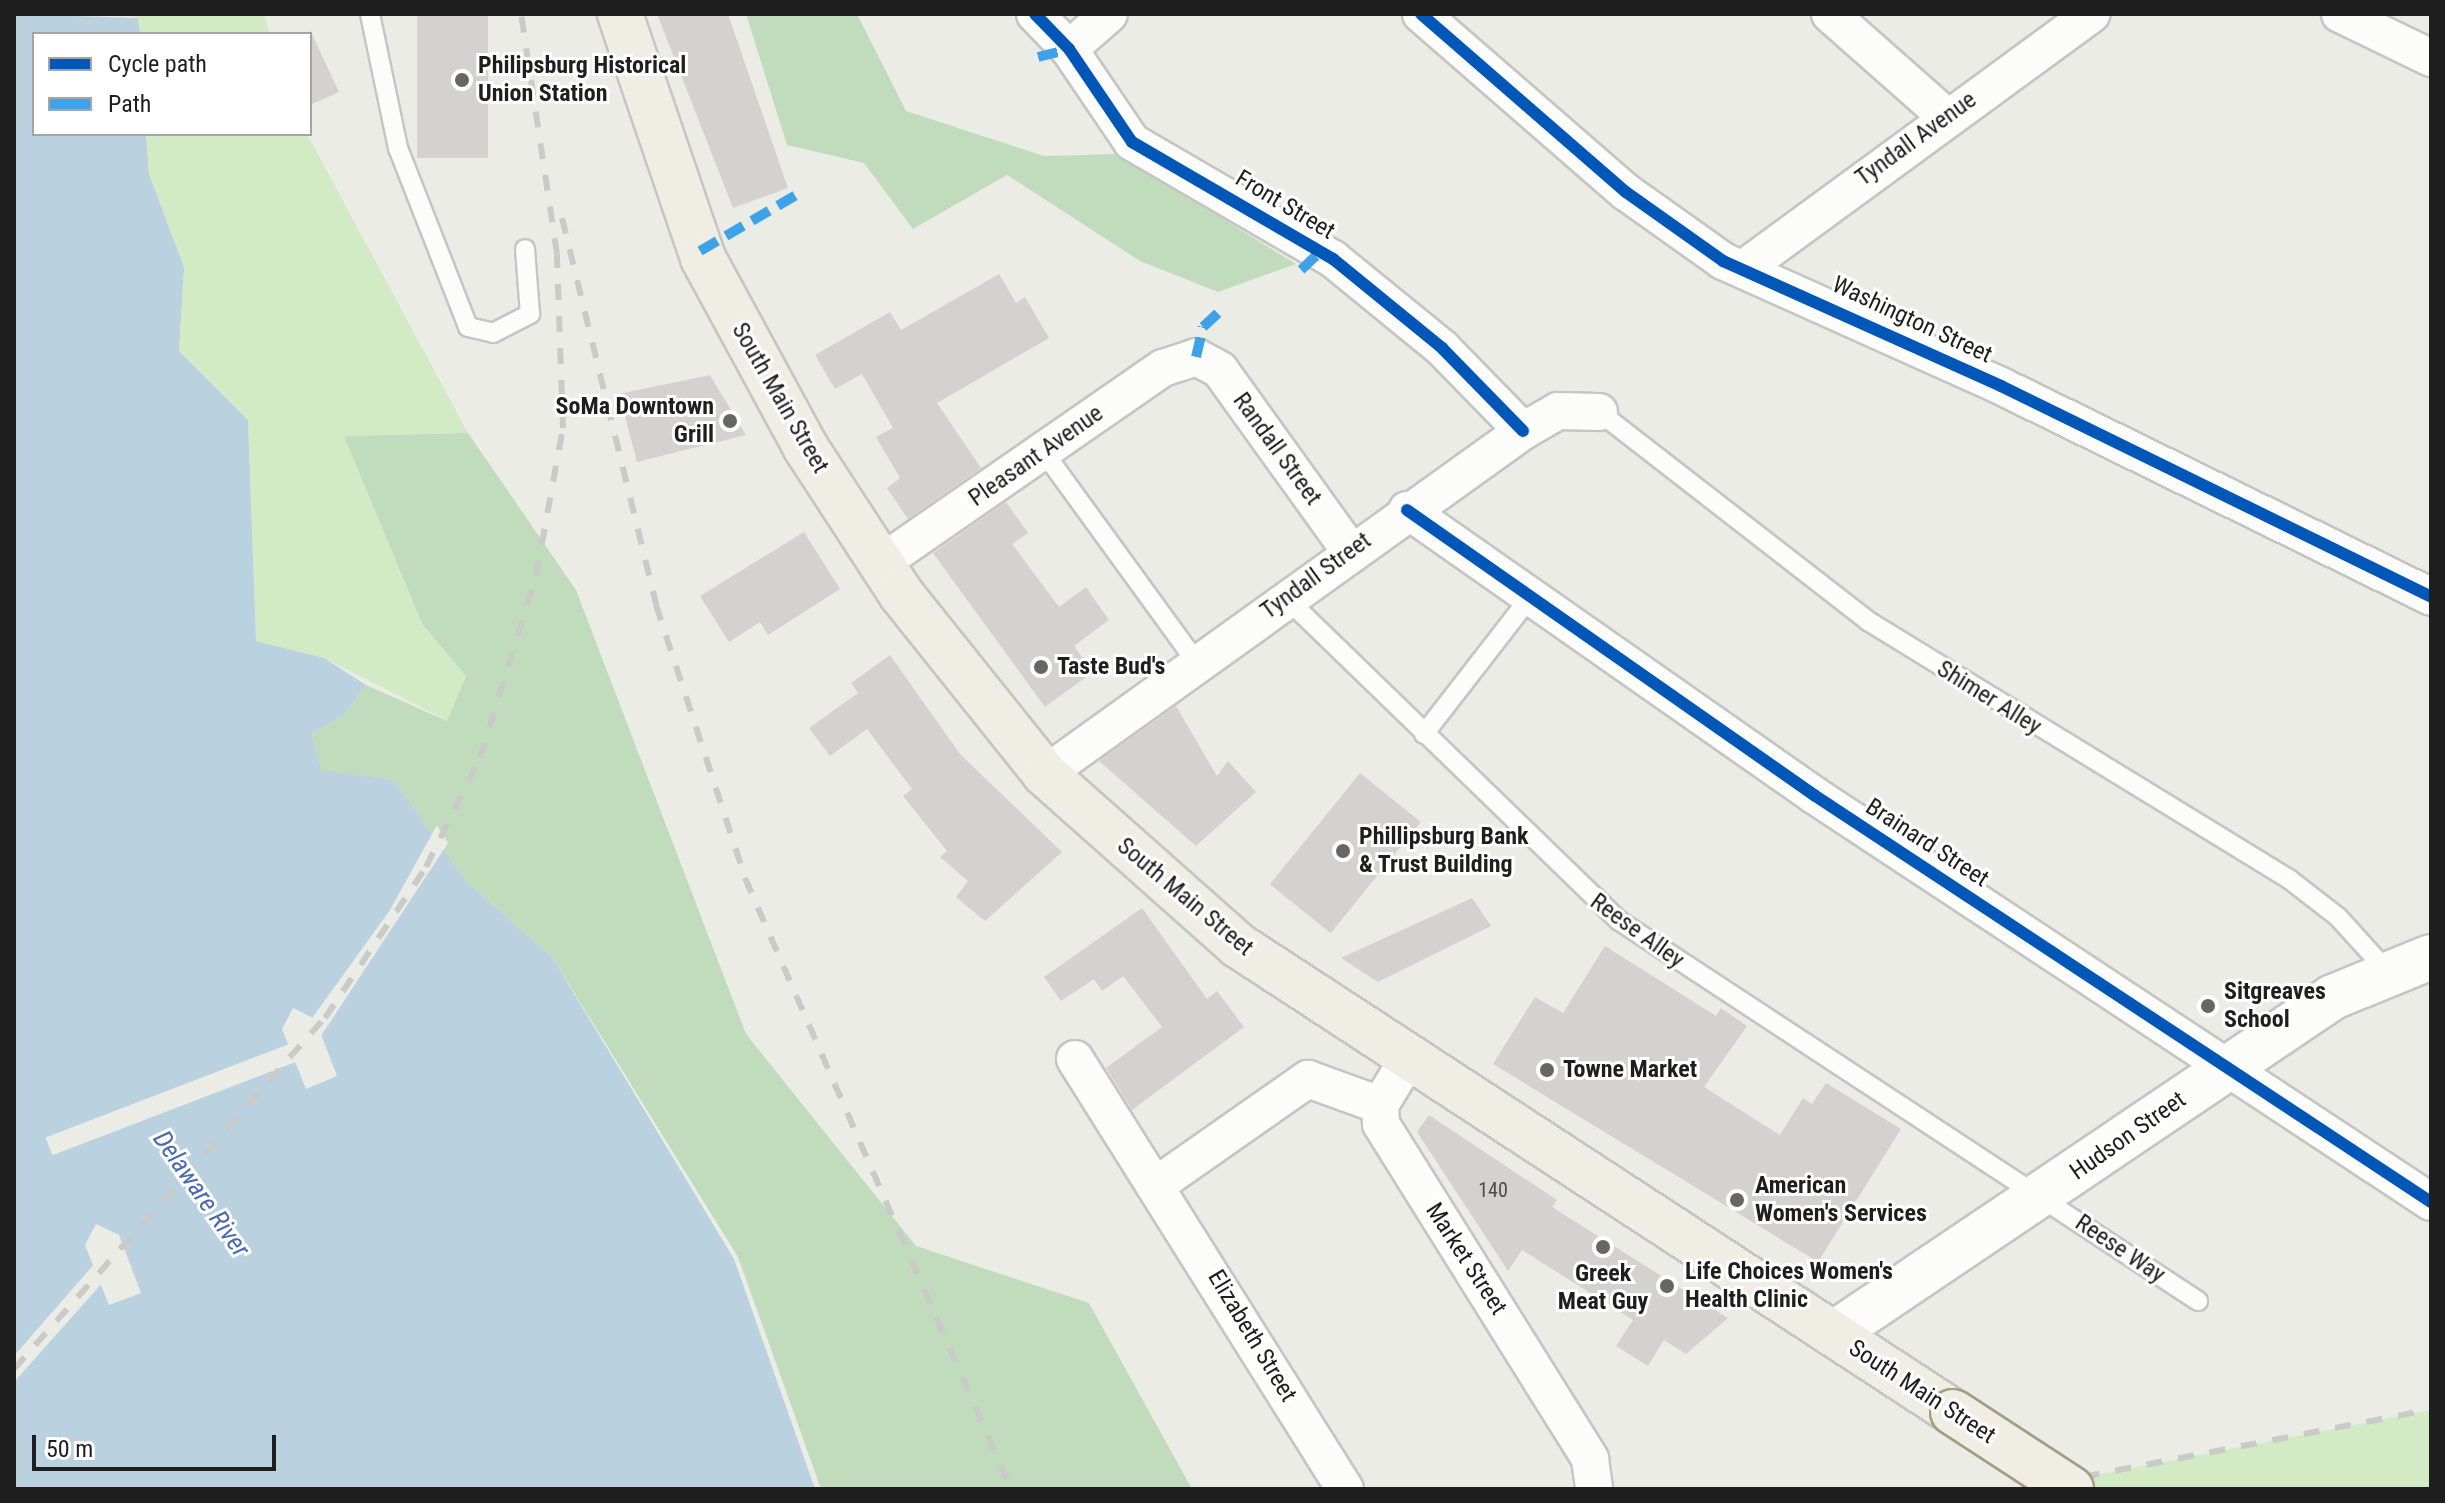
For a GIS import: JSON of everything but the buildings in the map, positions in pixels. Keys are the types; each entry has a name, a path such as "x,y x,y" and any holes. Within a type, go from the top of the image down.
{"main road":[{"name":"South Main Street","path":"620,14 714,281 806,448 881,563 997,722 1045,774 1239,946 2071,1489"}],"street":[{"name":"Front Street","path":"1035,14 1069,49 1132,142 1333,259 1442,348 1523,431"},
{"path":"1069,49 1109,14"},
{"name":"Washington Street","path":"1421,14 1626,192 1743,269 2431,597"},
{"path":"1830,14 1947,117"},
{"name":"Tyndall Avenue","path":"1743,269 2092,14"},
{"path":"2340,14 2431,58"},
{"name":"Pleasant Avenue","path":"881,563 1163,368 1196,357"},
{"name":"Randall Street","path":"1196,357 1220,370 1350,551"},
{"name":"Tyndall Street","path":"1045,774 1407,510 1523,431 1558,411 1599,412"},
{"name":"Brainard Street","path":"1407,510 1528,600 2431,1202"},
{"name":"Hudson Street","path":"1833,1334 2042,1197 2333,997 2387,971 2431,957"},
{"path":"1155,1186 1308,1079 1380,1105 1410,1056"},
{"name":"Elizabeth Street","path":"1075,1059 1345,1489"},
{"name":"Market Street","path":"1380,1105 1395,1148 1592,1474"}],"lane":[{"path":"370,14 398,148 468,327 493,333 530,314 525,249"},
{"name":"Shimer Alley","path":"1599,412 1868,621 2289,879 2338,917 2387,971"},
{"path":"1043,451 1197,663"},
{"name":"Reese Alley","path":"1286,598 1618,920 2042,1197"},
{"path":"1424,734 1528,600"},
{"name":"Reese Way","path":"2042,1197 2198,1301"}],"green space":[{"path":"125,14 264,14 269,32 140,32 138,18"},
{"path":"746,14 857,14 906,111 1044,156 1118,154 1296,264 1218,292 1140,261 1007,175 913,229 864,163 787,145"},
{"path":"146,136 308,136 468,433 344,436 422,624 466,676 448,721 324,658 256,641 248,420 179,351 184,267 149,174"},
{"path":"468,433 576,590 746,1034 916,1246 1089,1303 1192,1489 821,1489 738,1257 552,957 467,882 394,780 321,771 312,733 343,716 366,685 447,721 466,676 422,624 344,436"},
{"path":"2431,1410 2431,1489 2087,1489 2075,1479"}],"water":[{"name":"Delaware River","path":"14,14 138,18 140,32 32,32 32,136 146,136 149,174 184,267 179,351 248,420 256,641 324,658 366,685 343,716 312,733 321,770 394,780 467,882 552,957 734,1259 815,1489 14,1489","holes":["293,1008 315,1019 337,1076 306,1089 282,1029","96,1224 119,1235 141,1293 109,1305 85,1245"]}],"pier":[{"path":"437,825 448,843 319,1039 310,1021 390,910"},
{"path":"292,1043 299,1061 52,1155 46,1138"},
{"path":"96,1262 104,1281 14,1382 14,1356"}],"railway":[{"path":"14,1369 325,1018 426,867 480,758 536,576 563,428 557,254 521,14"},
{"path":"562,218 656,605 745,878 1011,1489"},
{"path":"2021,1489 2431,1409"}],"marked path":[{"path":"1038,57 1069,49"},
{"path":"700,251 803,191"},
{"path":"1301,270 1321,251"},
{"path":"1196,357 1203,327 1219,312"}],"cycle path":[{"path":"1035,14 1069,49 1132,142 1333,259 1442,348 1523,431"},
{"path":"1421,14 1626,192 1723,261 2001,386 2431,597"},
{"path":"1407,510 1814,795 2431,1202"}],"place":[{"name":"Philipsburg Historical Union Station","path":"462,80"},
{"name":"SoMa Downtown Grill","path":"730,421"},
{"name":"Taste Bud's","path":"1041,667"},
{"name":"Phillipsburg Bank & Trust Building","path":"1343,851"},
{"name":"Sitgreaves School","path":"2208,1006"},
{"name":"Towne Market","path":"1547,1070"},
{"name":"American Women's Services","path":"1737,1200"},
{"name":"Greek Meat Guy","path":"1603,1247"},
{"name":"Life Choices Women's Health Clinic","path":"1667,1286"}]}
